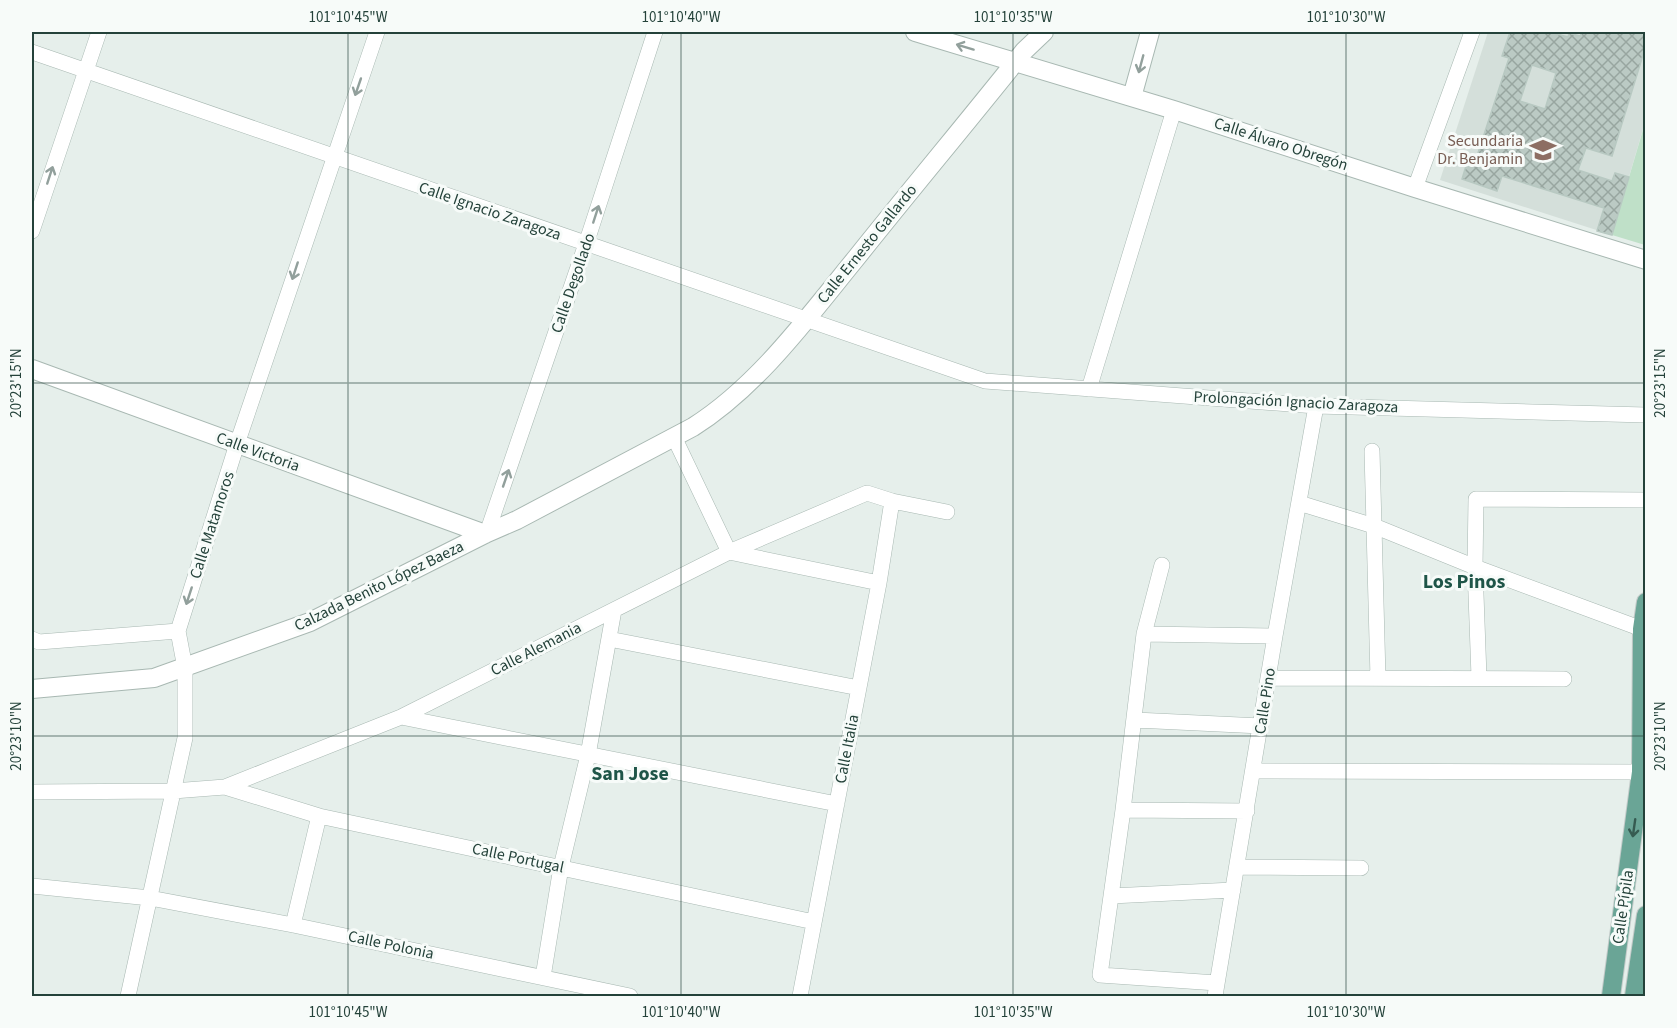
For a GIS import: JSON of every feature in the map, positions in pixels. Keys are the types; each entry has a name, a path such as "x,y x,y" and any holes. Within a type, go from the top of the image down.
{"main road":[{"name":"Calle Pípila","path":"1611,996 1641,772 1642,629 1646,602"},
{"name":"Calle Pípila","path":"1634,996 1646,915"}],"street":[{"path":"32,231 99,32"},
{"name":"Calle Matamoros","path":"128,996 185,738 185,668 178,631 237,444 377,32"},
{"name":"Calle Degollado","path":"486,534 586,244 655,32"},
{"name":"Calle Álvaro Obregón","path":"915,32 1174,110 1646,260"},
{"name":"Calle Ernesto Gallardo","path":"674,437 728,403 744,388 804,320 1015,63 1044,32"},
{"path":"1132,97 1150,32"},
{"path":"1415,188 1472,32"},
{"name":"Calle Ignacio Zaragoza","path":"32,52 948,369"},
{"path":"1089,389 1174,110"},
{"name":"Calle Victoria","path":"32,369 486,534"},
{"name":"Prolongación Ignacio Zaragoza","path":"948,369 985,381 1316,406 1646,415"},
{"name":"Calle Pino","path":"1216,990 1316,406"},
{"path":"674,437 729,552 879,583"},
{"name":"Calzada Benito López Baeza","path":"32,689 154,678 310,622 517,520 674,437"},
{"path":"1372,451 1378,678"},
{"name":"Calle Alemania","path":"32,792 174,791 225,787 401,717 729,552 867,493 947,513"},
{"path":"1479,677 1476,499 1646,500"},
{"name":"Calle Italia","path":"800,996 879,583 892,501"},
{"path":"1299,503 1374,526 1642,629"},
{"path":"1162,565 1144,634 1135,720 1100,975 1216,990"},
{"path":"543,976 561,867 588,754 614,610"},
{"path":"32,639 39,642 178,631"},
{"path":"1144,634 1275,636"},
{"path":"609,639 859,687"},
{"path":"1269,678 1564,679"},
{"path":"401,717 837,804"},
{"path":"1135,720 1261,726"},
{"path":"1253,771 1641,772"},
{"name":"Calle Portugal","path":"225,787 319,816 814,922"},
{"path":"1123,810 1246,811"},
{"path":"293,925 319,816"},
{"path":"1237,867 1361,868"},
{"name":"Calle Polonia","path":"32,886 150,898 543,976 630,996"},
{"path":"1111,896 1233,890"}],"shaded area":[{"name":"Secundaria Dr. Benjamin","path":"1488,32 1632,32 1645,36 1645,122 1612,235 1440,180"}],"green space":[{"path":"1645,123 1645,245 1612,235"}],"building":[{"name":"Secundaria Dr. Benjamin","path":"1510,32 1550,32 1568,37 1569,33 1580,36 1582,32 1632,32 1646,36 1646,55 1643,55 1612,156 1586,148 1578,170 1612,181 1615,173 1629,177 1612,235 1597,231 1604,208 1502,176 1497,191 1462,179 1469,156 1476,159 1509,58 1502,56","holes":["1532,65 1556,73 1545,109 1520,101"]}],"place":[{"name":"Secundaria Dr. Benjamin","path":"1543,150"}],"district":[{"name":"Los Pinos","path":"1464,582"},
{"name":"San Jose","path":"630,774"}]}
